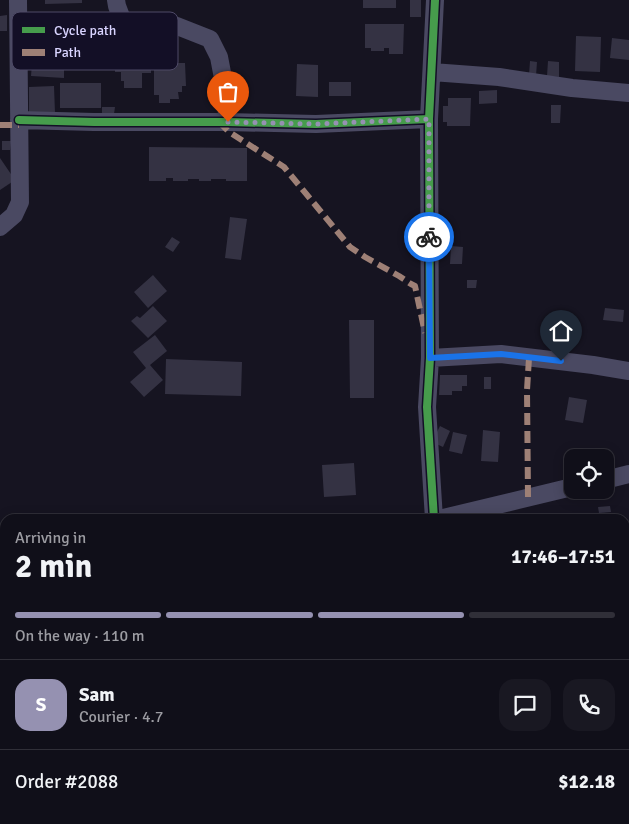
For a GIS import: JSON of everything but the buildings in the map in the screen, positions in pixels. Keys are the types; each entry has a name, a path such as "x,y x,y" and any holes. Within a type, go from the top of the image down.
{"street":[{"path":"434,514 427,407 430,358 429,119 435,0"},
{"path":"178,26 210,39 219,57 228,122"},
{"path":"0,228 14,215 20,202 19,70"},
{"path":"432,72 499,77 572,88 629,93"},
{"path":"19,120 316,124 429,119"},
{"path":"430,358 501,354 629,371"},
{"path":"614,478 629,474"},
{"path":"459,514 564,489"}],"marked path":[{"path":"219,122 229,132 284,167 350,247 415,286 425,333"},
{"path":"0,125 19,125"},
{"path":"528,497 527,390 529,358"}],"cycle path":[{"path":"434,514 427,407 430,358 429,119 435,0"},
{"path":"19,120 316,124 429,119"}],"way so far":[{"path":"228,122 316,124 429,119 429,237"}],"route":[{"path":"429,237 430,358 501,354 561,361"}]}
